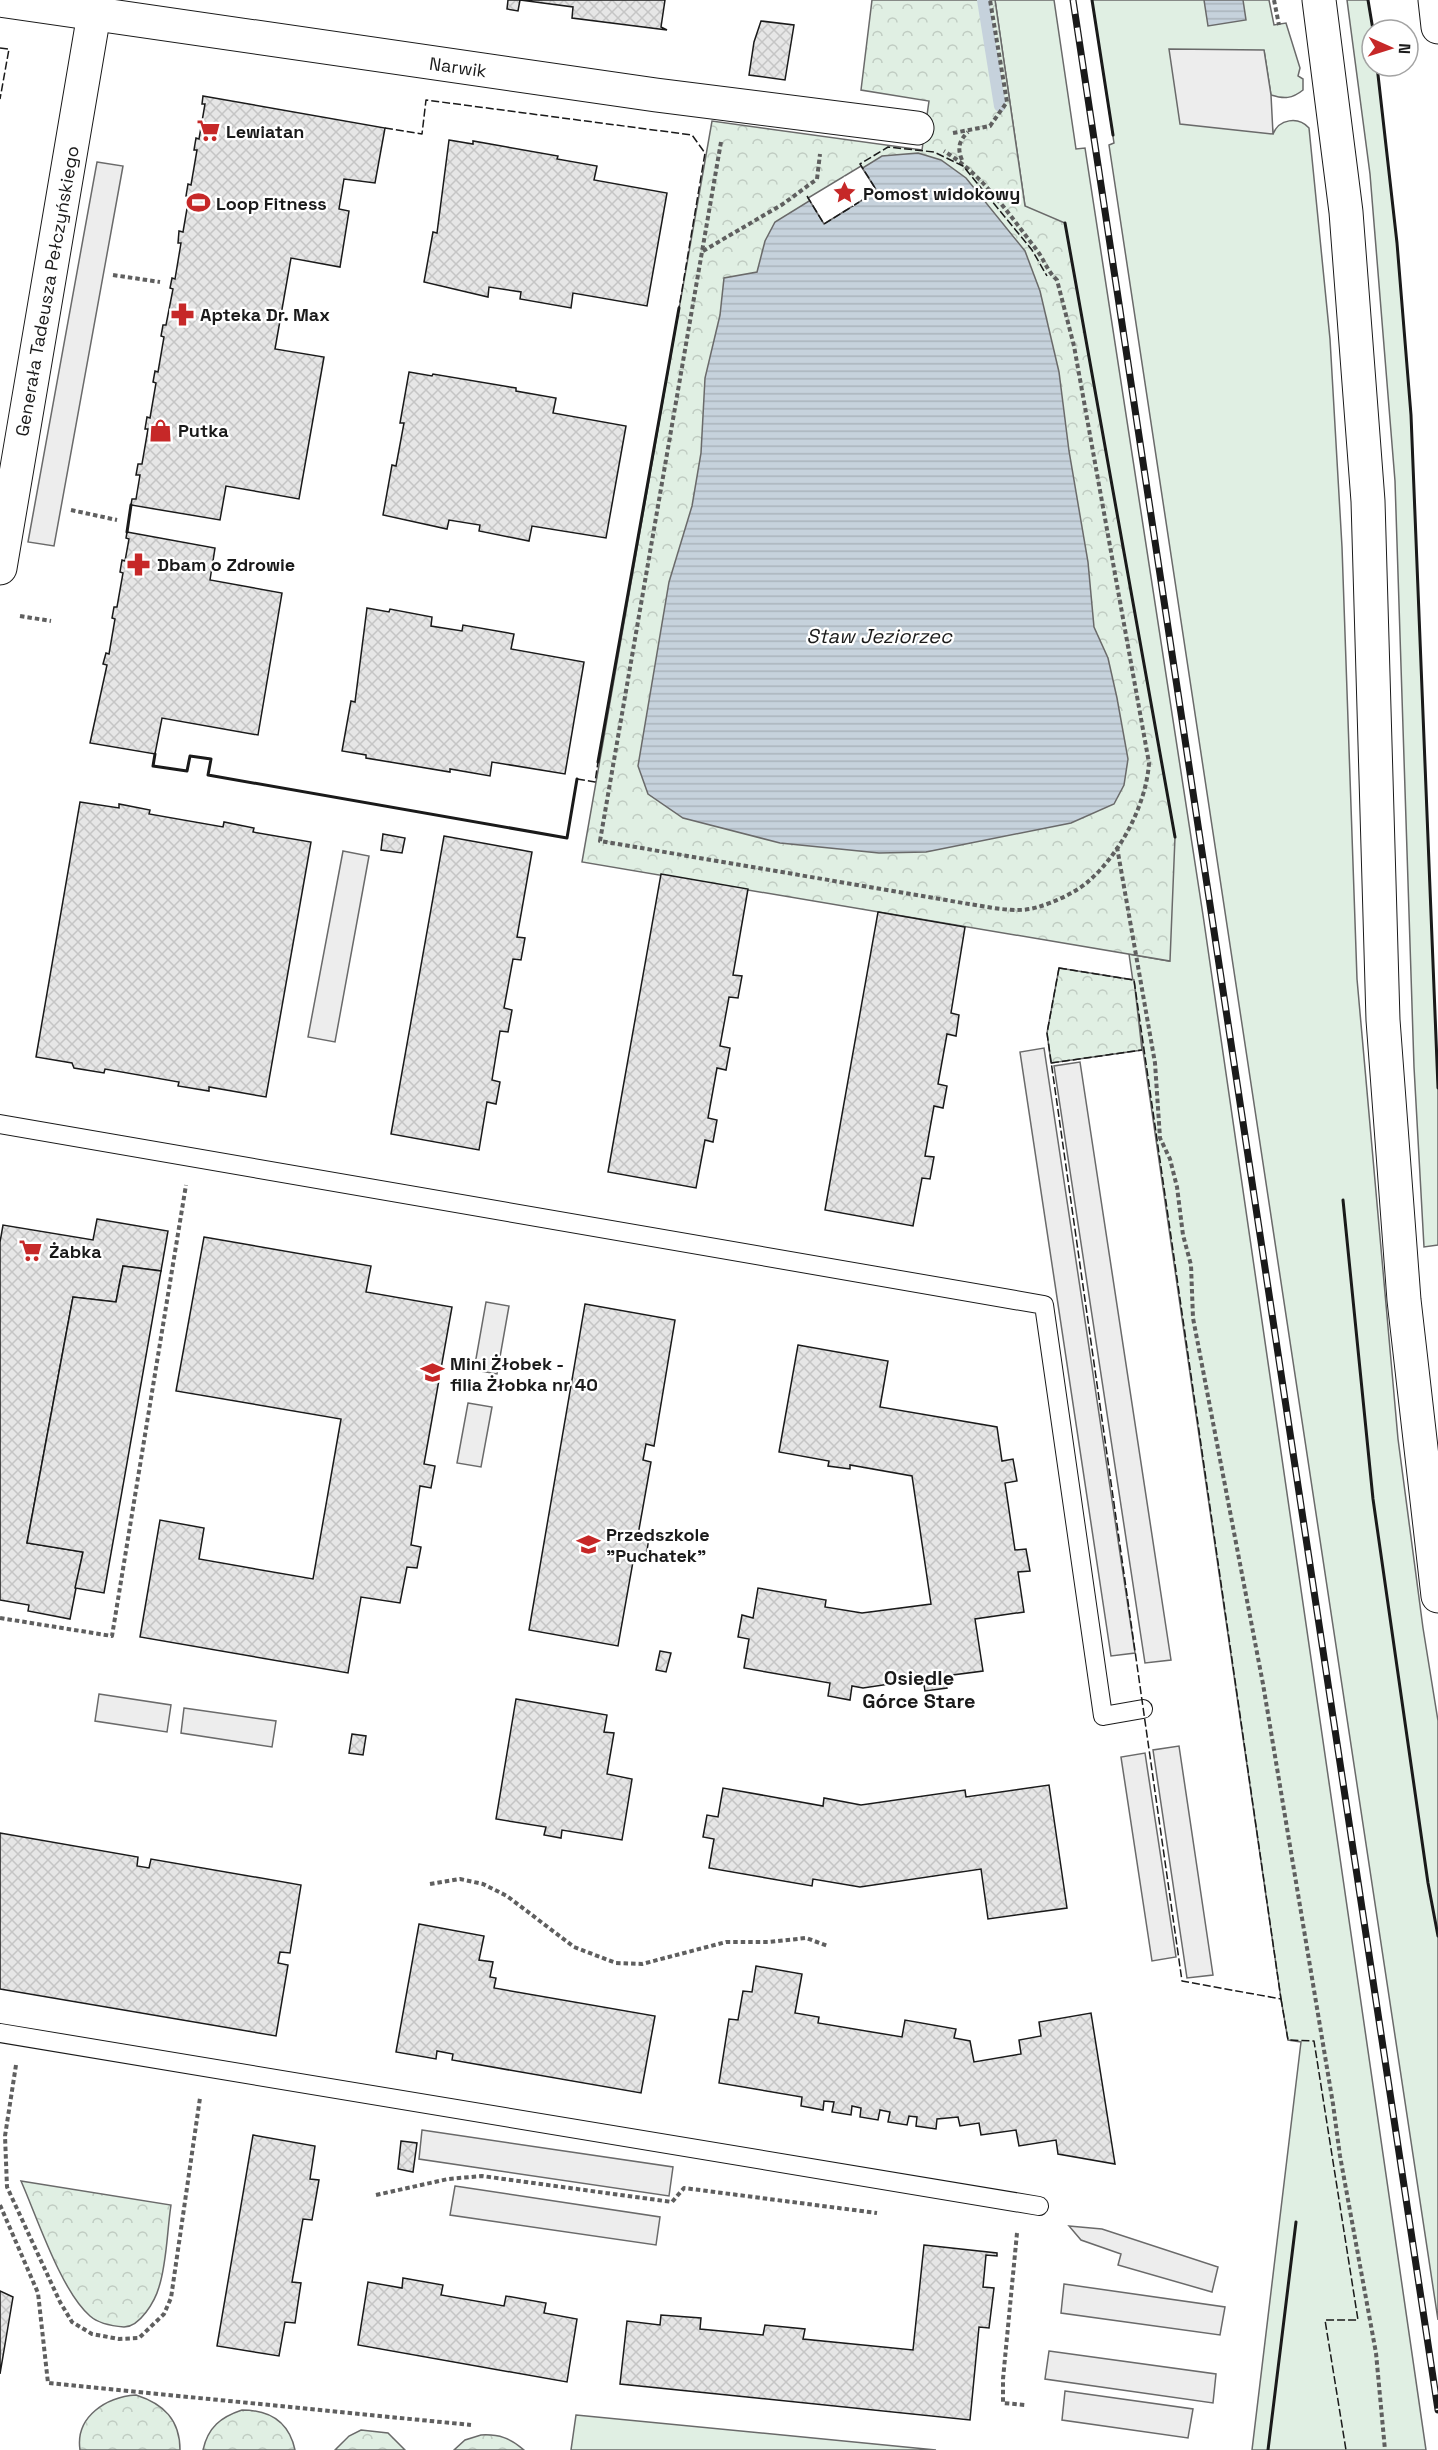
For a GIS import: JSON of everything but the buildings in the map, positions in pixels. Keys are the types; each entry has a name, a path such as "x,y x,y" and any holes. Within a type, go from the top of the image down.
{"main road":[{"name":"Narwik","path":"0,0 728,105 930,131"},
{"path":"1319,0 1346,212 1368,501 1383,1020 1403,1288 1438,1596"},
{"path":"1435,0 1438,27"},
{"name":"Generała Tadeusza Pełczyńskiego","path":"0,568 94,14"}],"lane":[{"path":"0,1124 1044,1305 1103,1716 1143,1709"},
{"path":"0,2033 1039,2206"}],"path":[{"path":"930,131 968,132 990,126 1007,102 990,0"},
{"path":"1274,0 1279,25"},
{"path":"728,105 600,841 1013,909 1036,908 1070,894 1089,881 1117,846 1142,800 1148,782 1149,763 1074,346 1057,280 1049,273 1035,248 964,163 958,149 960,140 968,132"},
{"path":"702,252 783,204 817,179 821,148"},
{"path":"943,150 964,163"},
{"path":"113,275 160,282"},
{"path":"71,510 117,519"},
{"path":"20,616 51,621"},
{"path":"1117,846 1155,1062 1160,1138 1170,1159 1177,1187 1183,1235 1191,1265 1192,1318 1263,1684 1334,2104 1340,2156 1376,2353 1385,2450"},
{"path":"0,1618 112,1635 191,1156"},
{"path":"430,1884 460,1880 483,1884 515,1901 574,1947 616,1963 642,1964 726,1942 769,1942 806,1938 828,1946"},
{"path":"21,2036 5,2136 4,2165 7,2187 60,2302 72,2322 92,2334 118,2339 139,2338 164,2314 171,2298 204,2067"},
{"path":"376,2194 482,2176 672,2202 684,2188 884,2214"},
{"path":"0,2205 38,2293 48,2383 471,2425"},
{"path":"1014,2230 1018,2234 1018,2248 1003,2379 1003,2403 1025,2405"}],"green space":[{"name":"Staw Jeziorzec","path":"872,0 995,0 1025,206 1065,223 1175,837 1170,961 582,862 712,121 922,150 929,101 861,90"},
{"path":"995,0 1054,0 1076,149 1085,148 1203,915 1426,2450 1252,2450 1301,2042 1288,2040 1281,1999 1129,954 1169,961 1025,206"},
{"path":"1092,0 1269,0 1274,25 1286,23 1300,68 1298,76 1303,79 1303,90 1291,97 1271,95 1264,50 1273,134 1280,125 1289,121 1300,122 1309,128 1330,339 1342,547 1357,979 1398,1439 1438,1721 1438,2320 1109,145 1114,143"},
{"path":"1347,0 1368,0 1371,18 1360,18 1360,78 1378,78 1397,243 1411,415 1438,1088 1438,1245 1424,1247 1414,1067 1395,481 1370,174"},
{"path":"1059,968 1134,980 1142,1050 1051,1063 1047,1033"},
{"path":"21,2181 171,2205 162,2277 154,2299 136,2323 124,2327 102,2323 90,2316 79,2304 60,2272"},
{"path":"136,2395 155,2403 168,2415 177,2430 180,2450 80,2450 83,2427 95,2410 114,2400"},
{"path":"242,2410 261,2412 277,2420 288,2432 295,2450 203,2450 208,2435 216,2424"},
{"path":"576,2415 936,2450 571,2450"},
{"path":"361,2430 388,2433 405,2450 335,2450 349,2436"},
{"path":"481,2435 504,2438 524,2450 454,2450 465,2440"}],"shaded area":[{"path":"1169,49 1264,50 1271,95 1273,134 1180,124"},
{"path":"97,162 123,166 54,546 28,542"},
{"path":"343,851 369,856 335,1042 308,1037"},
{"path":"1044,1048 1135,1653 1111,1656 1020,1052"},
{"path":"1080,1062 1171,1660 1145,1663 1054,1066"},
{"path":"486,1302 509,1306 497,1374 474,1370"},
{"path":"468,1403 492,1407 481,1467 457,1463"},
{"path":"99,1694 171,1705 167,1732 95,1721"},
{"path":"184,1708 276,1721 272,1747 181,1733"},
{"path":"1179,1746 1213,1975 1187,1978 1153,1750"},
{"path":"1145,1753 1176,1957 1152,1961 1121,1757"},
{"path":"422,2130 673,2167 669,2196 419,2159"},
{"path":"455,2186 660,2217 656,2245 450,2215"},
{"path":"1069,2226 1102,2229 1218,2267 1212,2292 1118,2265 1121,2254 1081,2240"},
{"path":"1064,2284 1225,2307 1220,2335 1061,2313"},
{"path":"1049,2351 1216,2374 1213,2403 1045,2379"},
{"path":"1065,2391 1193,2409 1188,2438 1062,2420"}],"water":[{"path":"1204,0 1243,0 1246,20 1208,26"},
{"name":"Staw Jeziorzec","path":"918,153 941,160 966,178 1025,251 1040,291 1059,372 1069,451 1088,562 1094,627 1108,658 1128,759 1124,785 1114,804 1071,823 926,852 879,853 780,843 683,818 648,794 638,766 669,582 692,506 701,453 705,378 720,315 724,278 757,272 765,241 775,222 882,156"}],"pier":[{"path":"861,166 877,191 824,224 808,198"}],"waterway":[{"path":"983,0 1000,106"}],"railway":[{"path":"1073,0 1438,2410"}],"fence":[{"path":"0,48 9,49 0,99"},
{"path":"385,128 422,134 426,100 692,135 705,153 679,308"},
{"path":"807,196 824,224 877,191 860,164 888,147 934,152 963,166 1032,250 1047,276"},
{"path":"577,779 595,782 598,762"},
{"path":"1059,968 1134,980 1281,1999 1182,1981 1047,1033 1059,968"},
{"path":"1051,1063 1142,1050"},
{"path":"1281,1999 1288,2040 1314,2041 1358,2320 1325,2320 1346,2450"}],"wall":[{"path":"1092,0 1113,135"},
{"path":"1368,0 1371,18"},
{"path":"1378,78 1397,243 1411,415 1438,1088"},
{"path":"1065,223 1175,837"},
{"path":"598,762 679,308"},
{"path":"127,532 131,505"},
{"path":"155,754 153,766 187,771 190,756 211,759 208,775 567,838 577,779"},
{"path":"1343,1200 1373,1499 1428,1883 1438,1936"},
{"path":"1268,2450 1296,2222"}],"place":[{"name":"Lewiatan","path":"208,131"},
{"name":"Pomost widokowy","path":"845,193"},
{"name":"Loop Fitness","path":"198,203"},
{"name":"Apteka Dr. Max","path":"182,314"},
{"name":"Putka","path":"160,430"},
{"name":"Dbam o Zdrowie","path":"139,564"},
{"name":"Żabka","path":"31,1251"},
{"name":"Mini Żłobek - filia Żłobka nr 40","path":"432,1373"},
{"name":"Przedszkole \"Puchatek\"","path":"588,1544"}],"district":[{"name":"Osiedle Górce Stare","path":"919,1690"}]}
